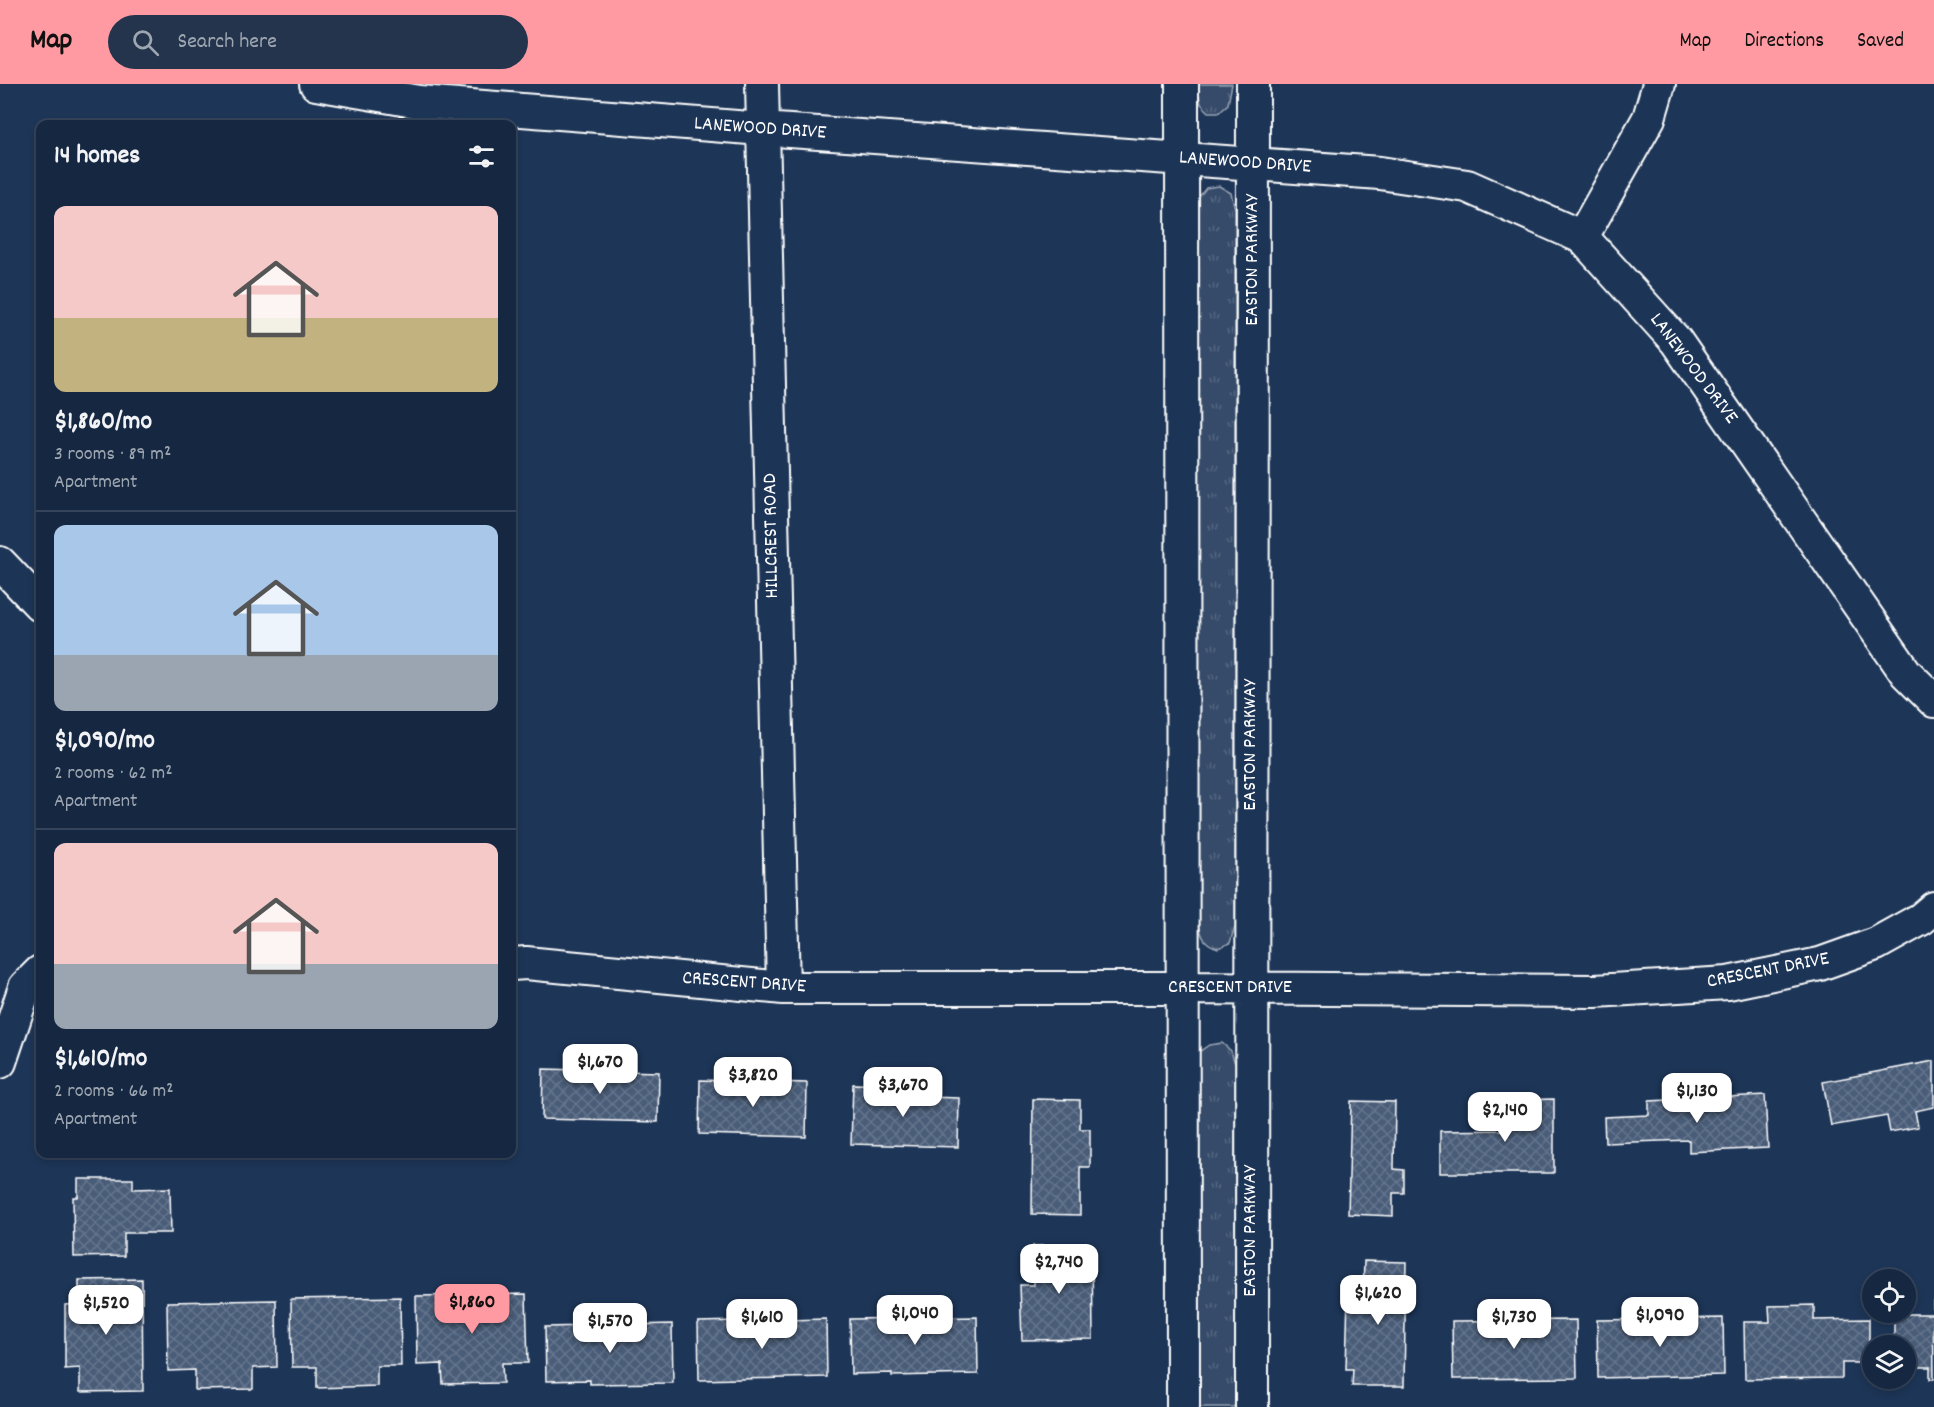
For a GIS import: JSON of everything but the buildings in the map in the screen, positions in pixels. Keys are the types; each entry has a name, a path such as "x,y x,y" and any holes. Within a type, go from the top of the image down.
{"street":[{"name":"LANEWOOD DRIVE","path":"316,84 420,102 1380,173 1467,186 1582,237 1676,341 1906,673 1934,701"},
{"name":"HILLCREST ROAD","path":"762,84 783,988"},
{"path":"1182,84 1184,1407"},
{"name":"EASTON PARKWAY","path":"1252,84 1252,1407"},
{"path":"1582,237 1650,118 1659,84"},
{"path":"0,563 36,601"},
{"name":"CRESCENT DRIVE","path":"516,964 538,964 783,988 1595,991 1728,983 1820,964 1876,944 1921,919 1934,908"},
{"path":"0,1062 26,983"}],"green space":[{"path":"1197,84 1232,84 1228,104 1219,112 1209,112 1201,104"},
{"path":"1219,186 1231,193 1235,209 1235,926 1230,943 1218,948 1205,940 1199,925 1198,210 1199,197 1206,188"},
{"path":"1222,1043 1231,1051 1235,1064 1235,1403 1234,1407 1198,1407 1199,1052 1209,1045"}]}
